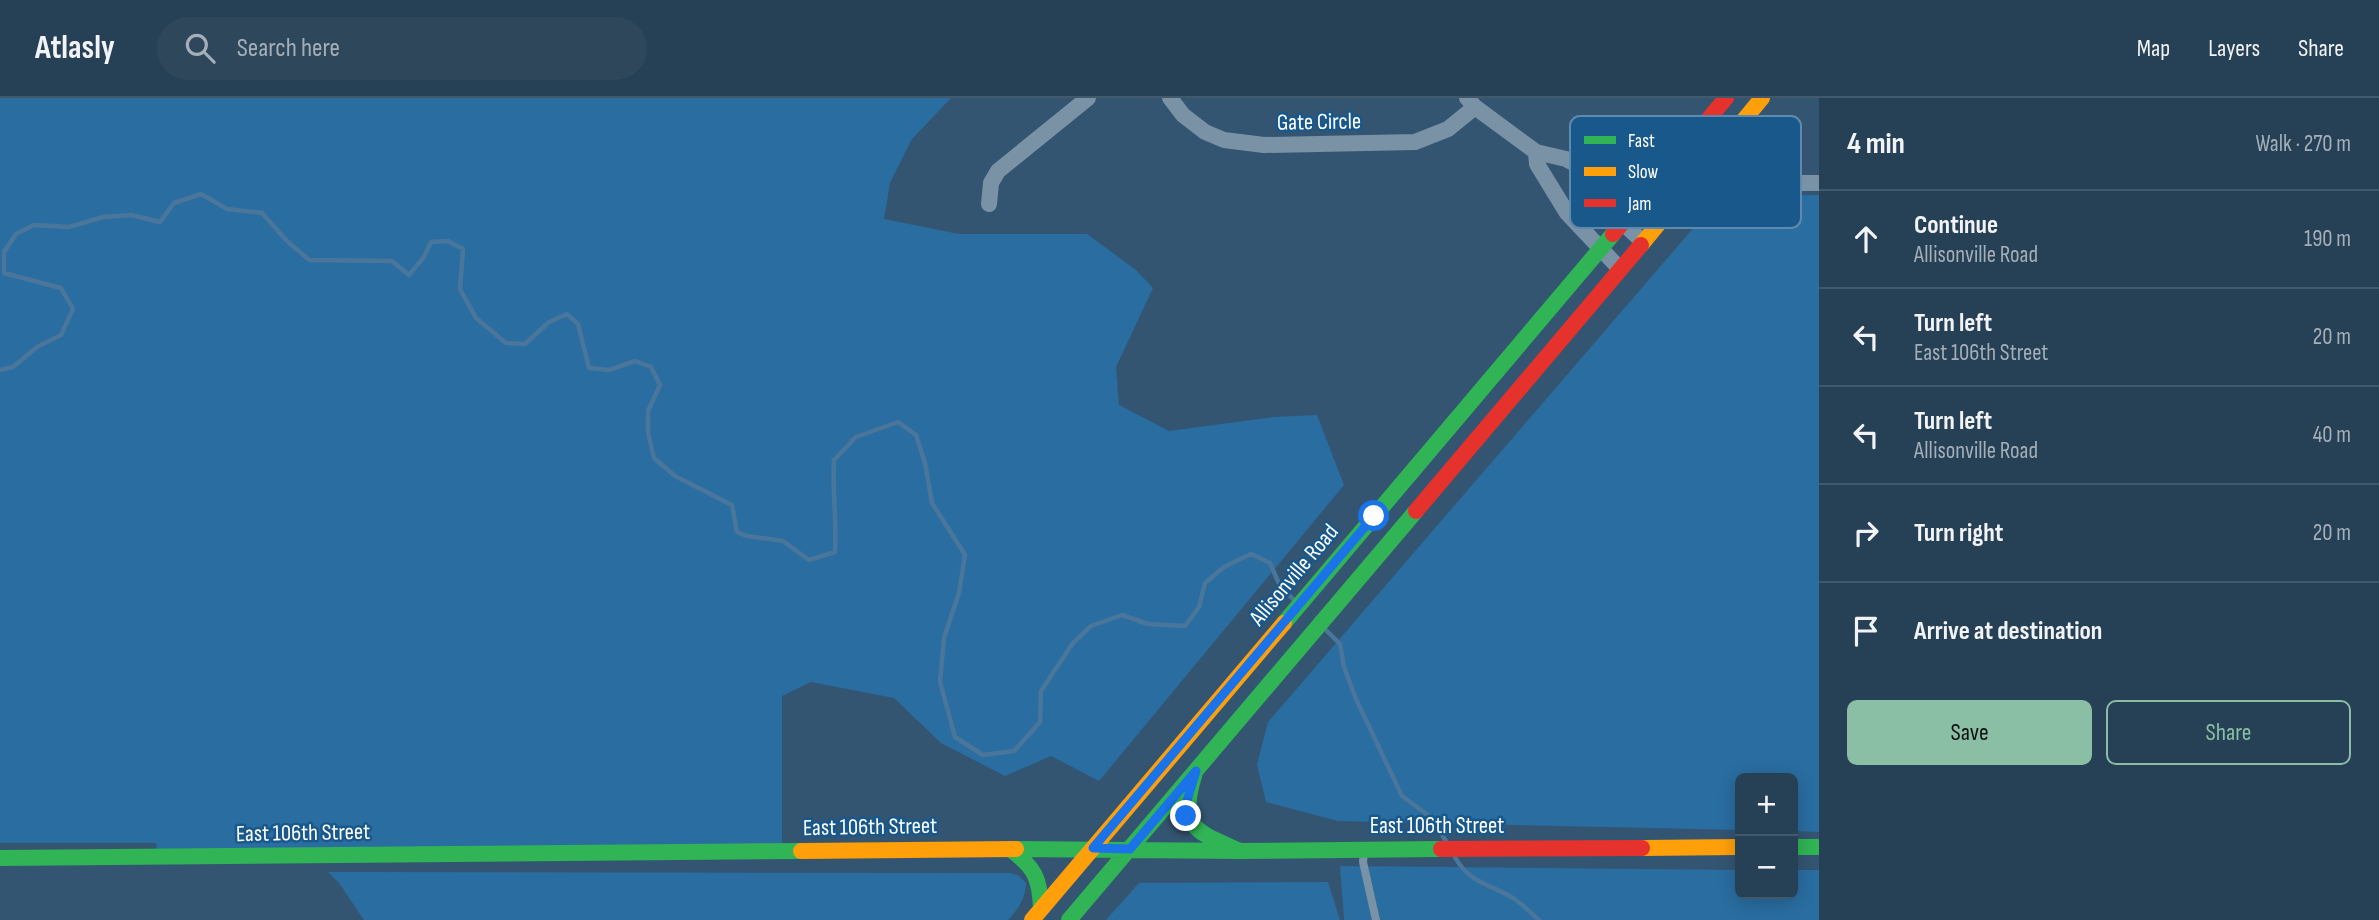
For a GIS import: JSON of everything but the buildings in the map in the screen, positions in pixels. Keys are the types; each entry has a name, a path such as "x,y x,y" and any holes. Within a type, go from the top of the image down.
{"main road":[{"name":"Allisonville Road","path":"1712,116 1726,98"},
{"path":"1748,116 1762,98"},
{"name":"Allisonville Road","path":"1037,915 1618,228"},
{"path":"1069,920 1655,228"},
{"path":"1196,771 1186,804 1186,816 1199,832 1240,851"},
{"name":"East 106th Street","path":"0,859 1093,848 1240,851 1735,847"},
{"path":"1798,847 1819,847"},
{"path":"1010,849 1029,863 1040,878 1037,915"}],"street":[{"path":"989,204 991,183 998,171 1088,98"},
{"name":"Gate Circle","path":"1170,98 1183,115 1205,132 1224,140 1264,145 1415,142 1448,128 1471,103"},
{"path":"1471,103 1536,152 1570,161"},
{"path":"1536,152 1537,164 1570,216"},
{"path":"1801,183 1819,183"},
{"path":"1582,228 1620,269"},
{"path":"1629,228 1643,242"}],"lane":[{"path":"1364,849 1363,862 1376,920"}],"shaded area":[{"path":"0,98 951,98 912,139 890,183 884,219 959,234 1087,234 1136,270 1153,288 1116,367 1119,405 1169,431 1273,417 1317,415 1344,485 1099,781 1051,756 1005,776 941,743 894,698 811,682 782,696 782,844 157,850 156,843 0,843"},
{"path":"1801,195 1819,195 1819,832 1798,831 1798,773 1735,773 1735,830 1338,821 1266,802 1257,765 1268,722 1693,228 1801,228"},
{"path":"1340,866 1735,870 1735,899 1798,899 1798,870 1819,870 1819,920 1344,920"},
{"path":"328,872 1009,873 1018,875 1026,883 1021,903 1008,920 364,920 339,883"},
{"path":"1328,882 1340,920 1106,920 1139,883"}],"waterway":[{"path":"0,370 13,367 37,347 61,335 73,309 61,288 4,273 4,252 16,234 34,225 69,227 103,217 131,215 160,222 174,203 201,194 227,209 262,213 286,240 309,260 392,261 409,275 424,257 431,242 448,241 463,249 460,289 476,318 506,343 525,344 549,322 567,314 578,324 589,368 609,370 635,361 651,367 660,385 648,411 648,433 654,458 675,476 732,505 737,532 783,541 809,560 835,552 834,460 856,437 898,422 916,435 925,463 932,503 965,555 959,593 944,638 940,682 955,737 983,755 1014,751 1040,722 1041,691 1073,643 1091,626 1122,615 1148,624 1185,626 1199,607 1205,583 1224,567 1251,554 1270,563 1280,586 1293,599"},
{"path":"1327,631 1340,644 1344,667 1356,699 1402,796 1432,818 1447,843"},
{"path":"1455,857 1473,878 1513,898 1539,920"}],"traffic: fast":[{"path":"1284,623 1613,234"},
{"path":"1069,920 1416,511"},
{"path":"1194,776 1188,807 1194,826 1240,851"},
{"path":"1798,847 1819,847"},
{"path":"1010,849 1035,874 1041,909"},
{"path":"1016,849 1441,849"},
{"path":"0,858 801,851"}],"traffic: slow":[{"path":"1747,116 1762,98"},
{"path":"1641,245 1655,228"},
{"path":"1032,920 1284,623"},
{"path":"1642,848 1735,847"},
{"path":"801,851 1016,849"}],"traffic: jam":[{"path":"1711,116 1726,98"},
{"path":"1613,234 1618,228"},
{"path":"1416,511 1641,245"},
{"path":"1441,849 1642,848"}],"route":[{"path":"1186,816 1186,804 1196,771 1130,849 1093,848 1374,516"}]}
